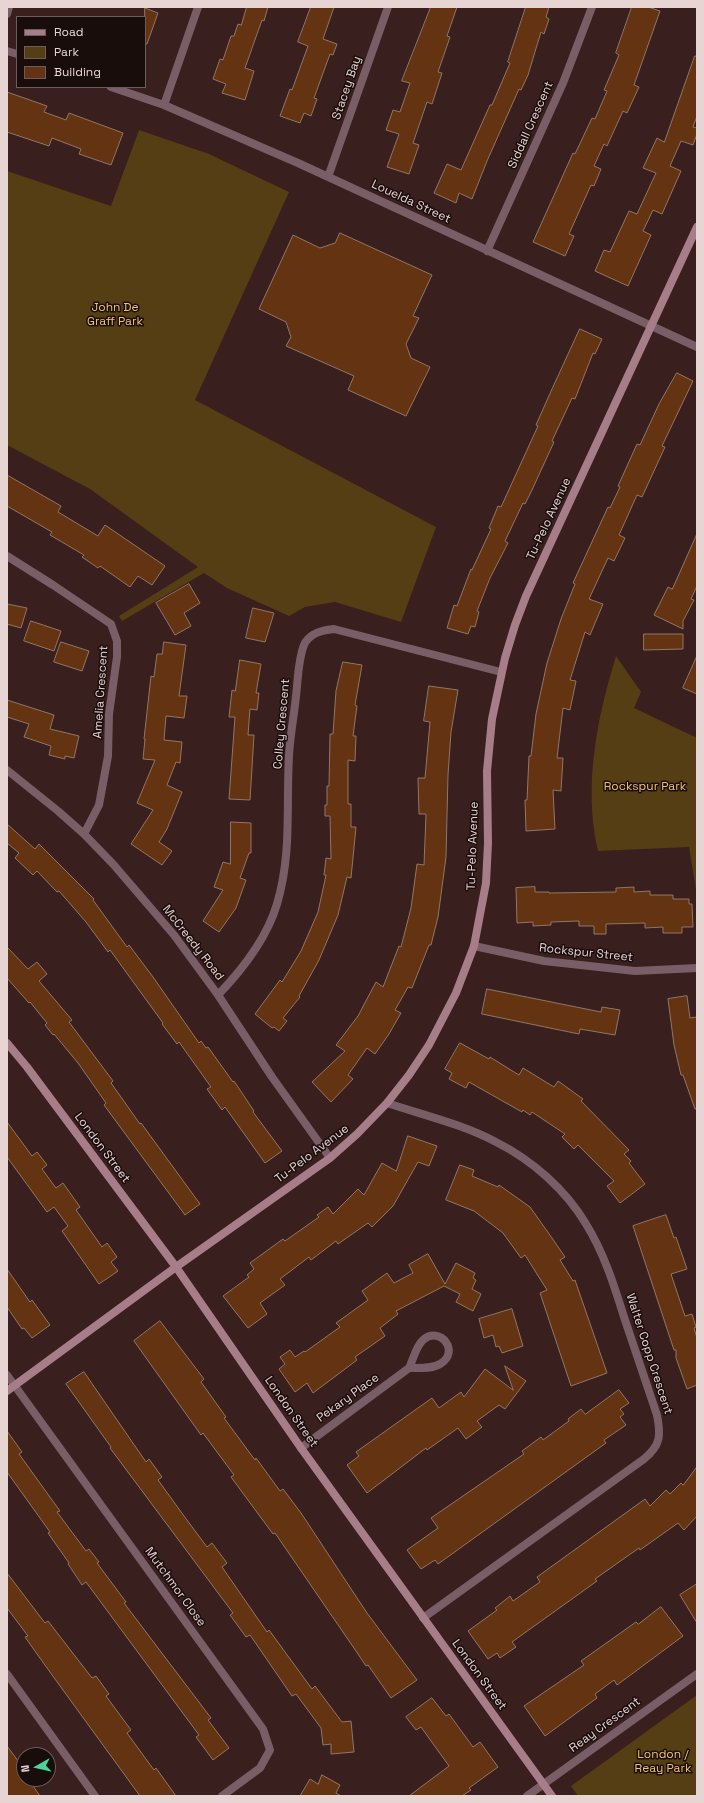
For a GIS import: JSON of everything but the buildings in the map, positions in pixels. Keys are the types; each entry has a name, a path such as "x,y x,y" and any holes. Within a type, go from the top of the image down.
{"street":[{"path":"7,14 9,7"},
{"path":"164,105 198,7"},
{"name":"Stacey Bay","path":"328,177 388,7"},
{"name":"Siddall Crescent","path":"487,251 563,84 592,7"},
{"name":"Louelda Street","path":"114,88 164,105 328,177 697,347"},
{"name":"Tu-Pelo Avenue","path":"7,1392 176,1267 330,1158 358,1134 387,1103 409,1075 429,1045 456,993 474,946 486,883 488,843 488,752 502,672 515,625 526,596 697,227"},
{"name":"Amelia Crescent","path":"7,556 53,584 111,624 117,641 117,657 109,714 108,756 99,805 84,834"},
{"name":"Colley Crescent","path":"218,995 240,972 260,943 277,905 286,866 288,840 289,756 300,666 304,644 312,634 334,629 406,649 502,672"},
{"name":"McCreedy Road","path":"7,770 84,834 113,864 174,935 218,995 272,1077 330,1158"},
{"name":"Rockspur Street","path":"474,946 544,961 635,971 697,968"},
{"name":"London Street","path":"7,1043 27,1067 176,1267 301,1448 552,1796"},
{"name":"Walter Copp Crescent","path":"387,1103 475,1132 495,1141 532,1164 568,1200 586,1224 602,1254 657,1415 659,1428 659,1440 654,1451 423,1618"},
{"name":"Pekary Place","path":"301,1448 409,1368 422,1341 431,1336 440,1336 447,1342 450,1350 448,1357 440,1364 431,1367 409,1368"},
{"name":"Mutchmor Close","path":"7,1375 263,1729 270,1750 260,1768 222,1796"},
{"path":"7,1674 95,1796"},
{"name":"Reay Crescent","path":"527,1796 697,1674"}],"green space":[{"name":"John De Graff Park","path":"139,130 209,154 289,192 195,400 436,527 401,622 335,602 305,607 289,616 227,588 204,573 122,621 119,616 198,567 90,489 7,445 7,171 111,206"},
{"name":"Rockspur Park","path":"616,656 641,692 634,708 697,738 697,896 689,847 598,851 592,802 594,752 603,703"},
{"name":"London / Reay Park","path":"697,1695 697,1796 578,1796 571,1786"}]}
